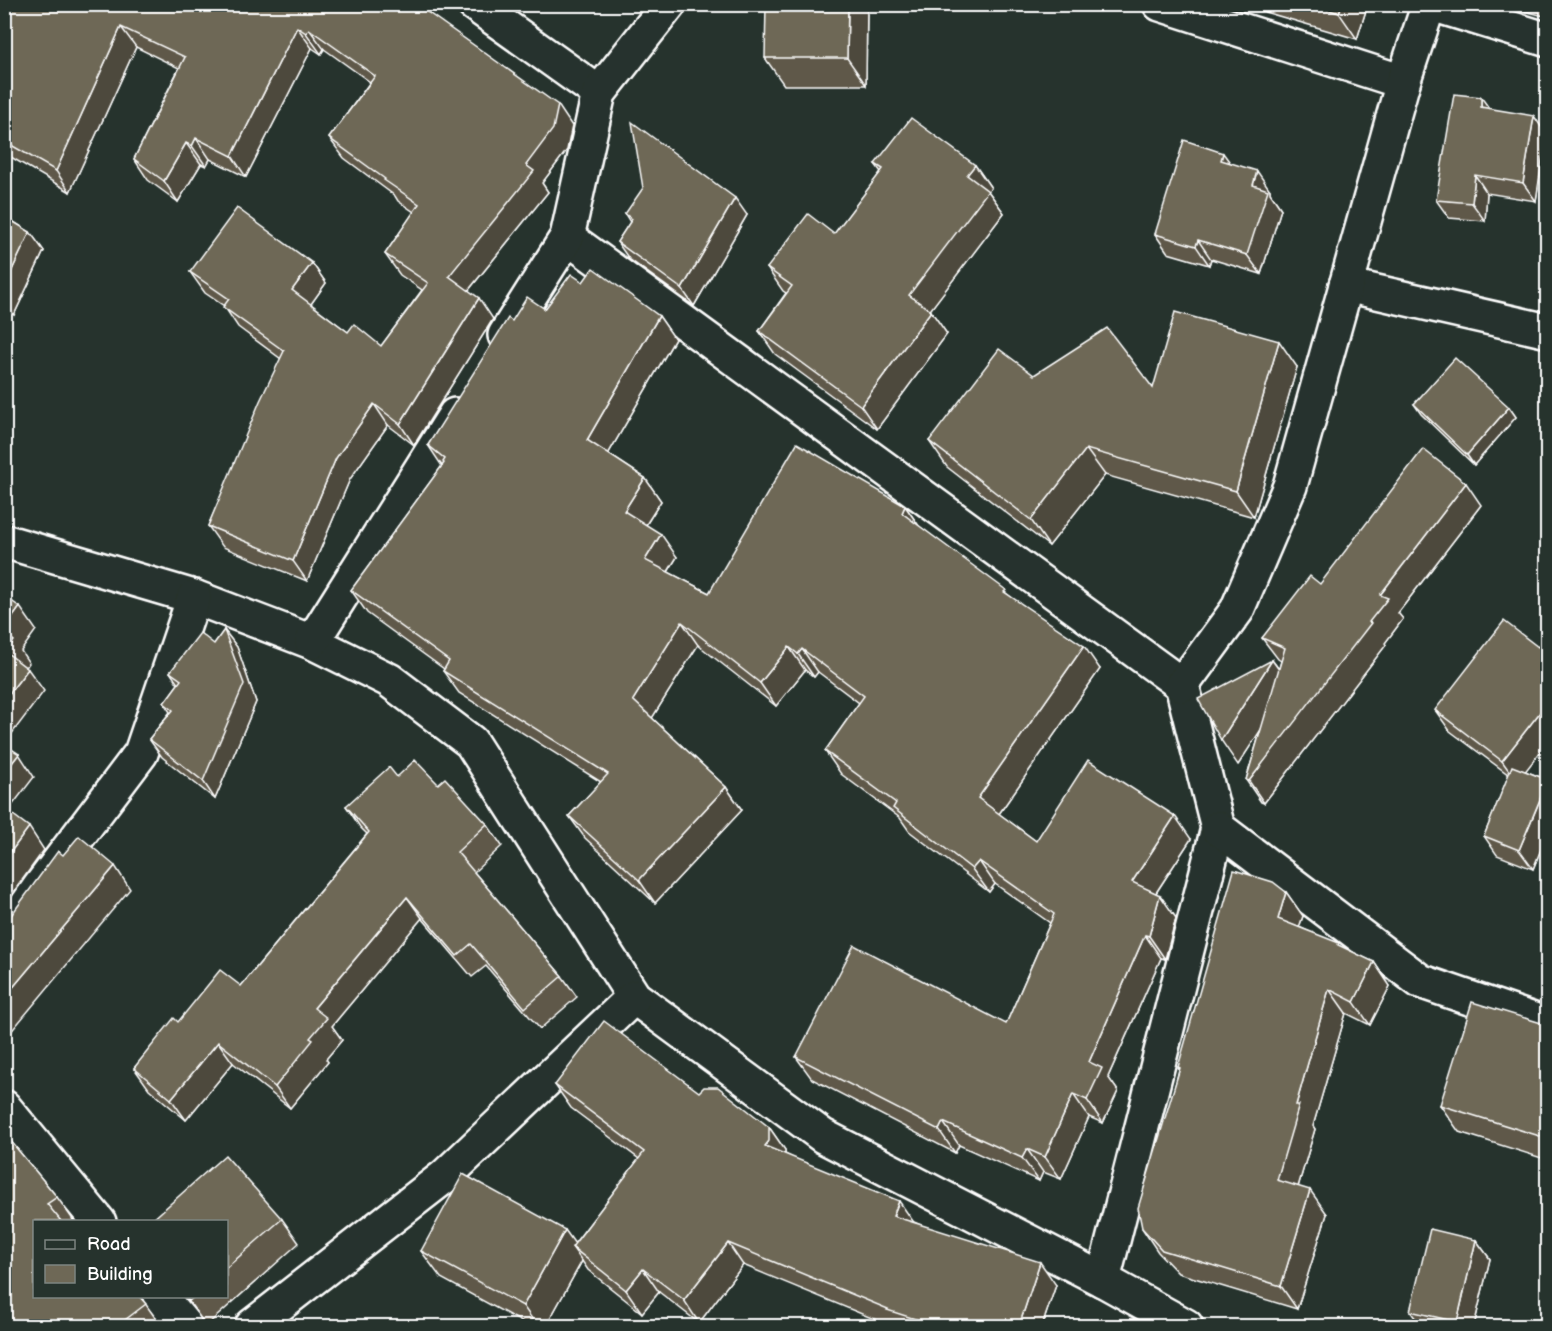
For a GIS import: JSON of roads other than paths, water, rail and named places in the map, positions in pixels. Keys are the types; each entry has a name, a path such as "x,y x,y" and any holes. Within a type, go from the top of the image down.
{"street":[{"path":"474,4 599,93"},
{"path":"490,359 567,237 599,93 669,4"},
{"path":"1160,4 1402,82"},
{"path":"1182,685 1237,610 1290,486 1402,82 1430,4 1548,40"},
{"path":"567,237 1182,685 1218,828 1103,1280"},
{"path":"1346,285 1548,331"},
{"path":"312,642 471,389"},
{"path":"4,541 194,597 312,642 389,680 471,742 634,997 823,1136 1103,1280 1184,1326"},
{"path":"4,938 141,753 194,597"},
{"path":"1218,828 1420,981 1548,1024"},
{"path":"252,1326 445,1176 634,997"},
{"path":"4,1107 98,1220"},
{"path":"162,1298 185,1326"}]}
